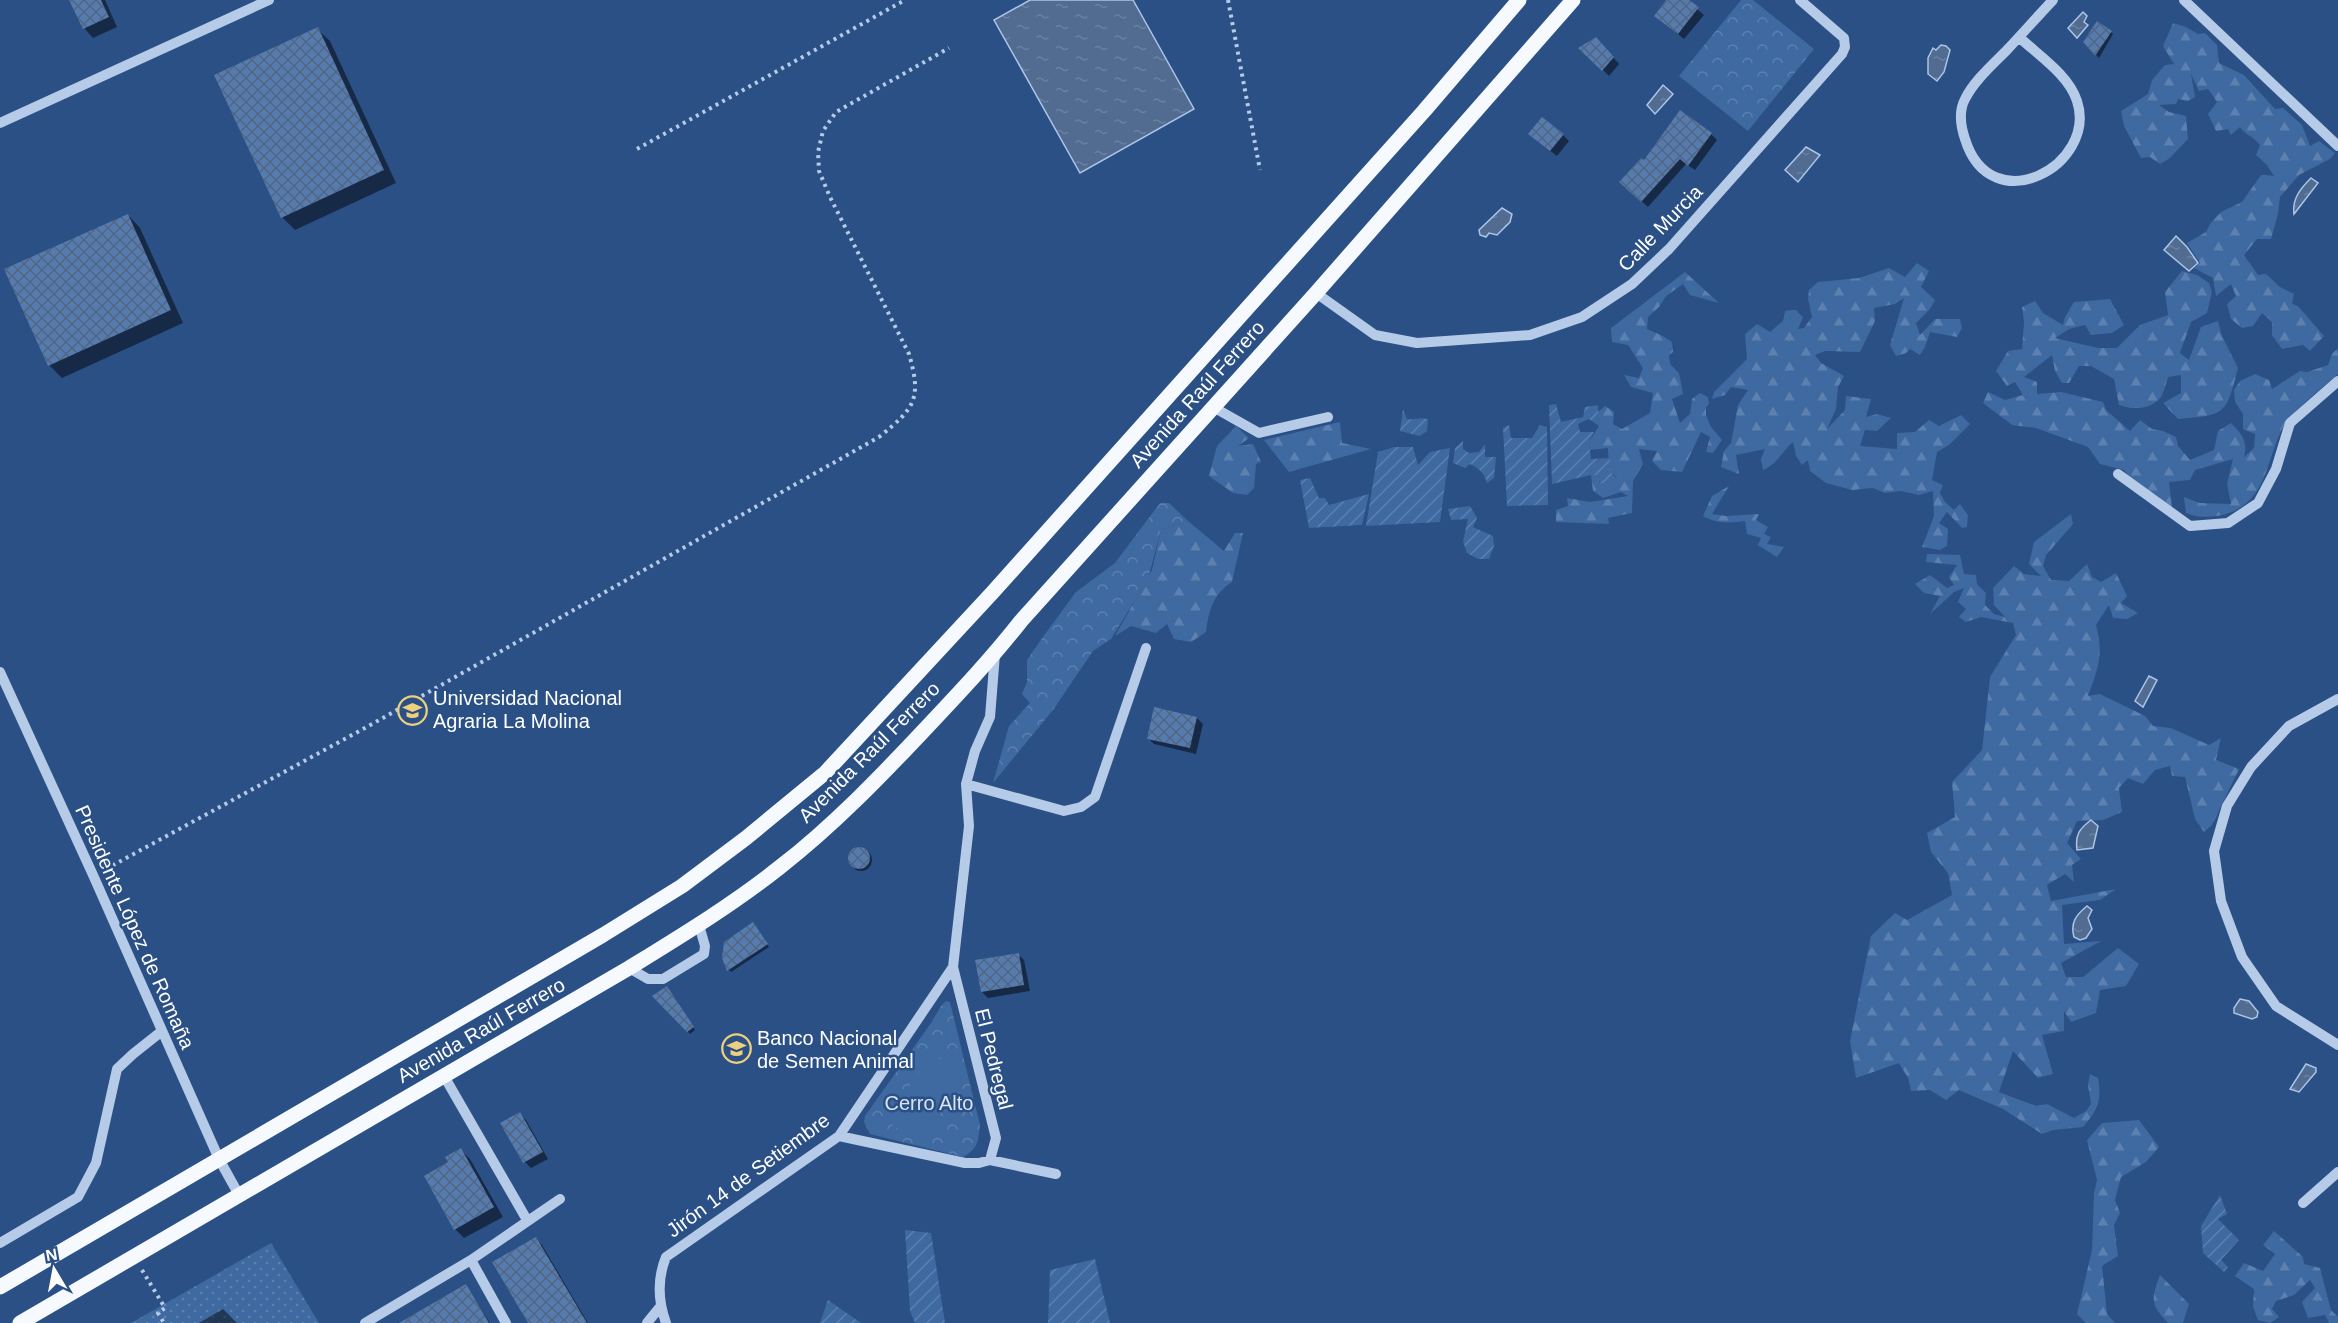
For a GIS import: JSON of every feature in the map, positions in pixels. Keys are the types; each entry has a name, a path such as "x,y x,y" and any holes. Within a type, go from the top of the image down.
{"main road":[{"name":"Avenida Raúl Ferrero","path":"0,1287 593,941 682,886 746,838 825,773 1016,566 1424,111 1519,0"},
{"name":"Avenida Raúl Ferrero","path":"20,1323 629,968 699,925 781,866 844,811 897,759 995,654 1021,621 1316,293 1574,0"}],"street":[{"path":"0,123 269,0"},
{"name":"Calle Murcia","path":"1316,293 1375,335 1417,343 1530,335 1582,317 1632,284 1669,249 1842,54 1845,47 1844,38 1800,0"},
{"path":"2019,37 2064,79 2077,100 2080,123 2071,148 2053,168 2024,182 1996,179 1974,161 1965,141 1960,120 1964,100 1983,75 2053,0"},
{"path":"2184,0 2338,146"},
{"path":"2118,474 2190,526 2228,523 2258,503 2276,469 2290,423 2338,381"},
{"path":"1214,407 1258,432 1328,417"},
{"path":"966,784 1064,811 1081,807 1095,797 1146,648"},
{"name":"Jirón 14 de Setiembre","path":"660,1307 661,1270 666,1257 839,1136 952,967 969,826 966,784 975,751 990,717 995,654"},
{"name":"Presidente López de Romaña","path":"0,672 219,1159 239,1195"},
{"path":"2338,699 2289,726 2251,767 2227,806 2214,851 2221,902 2242,957 2276,1006 2338,1045"},
{"path":"629,968 648,979 663,979 704,954 705,946 699,925"},
{"name":"El Pedregal","path":"952,967 996,1138 990,1160"},
{"path":"0,1244 78,1197 96,1163 117,1069 162,1031"},
{"path":"444,1076 527,1220"},
{"path":"839,1136 965,1163 990,1160 1056,1174"},
{"path":"2303,1203 2338,1172"},
{"path":"365,1323 471,1260 560,1199"},
{"path":"471,1260 506,1323"},
{"path":"647,1323 660,1307"},
{"path":"660,1307 666,1323"}],"path":[{"path":"637,149 905,0"},
{"path":"1228,0 1260,170"},
{"path":"93,875 374,723 879,437 899,421 914,401 916,378 909,354 830,197 819,171 819,152 823,131 836,112 949,48"},
{"path":"134,1257 165,1308 158,1313 164,1323"}],"green space":[{"path":"1741,0 1753,0 1814,49 1748,131 1679,76"},
{"path":"2173,23 2198,34 2205,33 2217,45 2219,63 2244,75 2275,109 2283,108 2302,125 2310,146 2319,141 2335,153 2330,159 2299,175 2280,197 2271,239 2257,239 2244,255 2258,275 2266,274 2280,287 2294,294 2292,304 2298,306 2324,336 2310,351 2303,345 2282,349 2272,335 2272,322 2262,313 2253,326 2242,328 2231,319 2227,304 2236,296 2231,284 2216,296 2213,278 2194,268 2200,263 2187,243 2206,232 2221,212 2242,202 2261,175 2274,176 2267,165 2256,155 2260,145 2240,127 2231,135 2228,129 2216,131 2208,114 2217,102 2208,89 2199,91 2191,74 2195,97 2188,101 2178,99 2176,104 2159,105 2169,112 2186,116 2188,139 2170,158 2160,164 2150,157 2141,158 2124,126 2121,111 2148,94 2152,80 2165,65 2174,64 2163,46"},
{"path":"1917,263 1929,271 1921,287 1935,300 1930,309 1916,323 1920,335 1935,319 1960,319 1962,328 1957,337 1930,332 1920,355 1910,349 1896,356 1890,345 1904,298 1895,304 1874,308 1875,321 1860,352 1825,351 1815,355 1821,363 1844,376 1838,387 1836,409 1827,429 1845,410 1846,396 1871,399 1866,417 1877,414 1891,418 1877,431 1865,430 1860,446 1897,449 1897,433 1915,432 1929,420 1939,426 1961,415 1970,424 1949,445 1937,452 1932,480 1943,485 1940,493 1945,502 1954,510 1960,504 1968,515 1967,527 1962,528 1947,512 1939,523 1948,529 1947,546 1940,550 1922,547 1934,516 1933,491 1919,495 1900,491 1885,493 1873,488 1852,490 1826,483 1810,471 1808,460 1802,465 1796,456 1793,442 1763,470 1761,459 1765,449 1736,455 1739,474 1721,467 1724,451 1731,443 1738,405 1748,390 1731,387 1725,395 1712,399 1714,392 1747,359 1745,334 1757,324 1770,332 1783,321 1785,311 1796,310 1803,317 1798,329 1804,328 1812,317 1808,299 1809,290 1818,282 1859,278 1889,268 1905,277"},
{"path":"2182,271 2197,275 2209,283 2212,292 2207,313 2191,322 2180,353 2189,360 2201,327 2218,321 2222,336 2238,368 2230,395 2222,410 2206,416 2178,419 2163,403 2181,393 2181,375 2168,377 2162,395 2157,401 2147,407 2136,408 2119,405 2114,379 2091,366 2079,366 2069,383 2062,383 2055,371 2052,355 2024,377 2037,382 2037,394 2061,392 2103,402 2106,410 2130,431 2140,420 2152,429 2176,437 2178,446 2190,460 2214,450 2218,431 2231,423 2243,438 2244,457 2254,448 2255,434 2243,429 2243,414 2235,402 2234,390 2240,381 2255,374 2269,380 2272,389 2300,371 2307,372 2328,365 2332,354 2338,348 2338,374 2301,406 2284,425 2256,493 2234,511 2217,516 2205,517 2186,513 2184,497 2200,503 2231,504 2227,484 2233,459 2195,470 2190,480 2169,482 2172,507 2130,478 2124,470 2100,464 2088,447 2036,428 2012,425 1983,403 1988,392 2005,400 2023,395 2015,382 2007,386 1996,371 2008,351 2022,349 2024,322 2022,307 2035,301 2043,313 2063,325 2074,302 2110,299 2124,325 2112,333 2091,335 2085,325 2069,329 2055,338 2098,348 2117,348 2140,325 2168,315 2165,292"},
{"path":"1685,272 1719,303 1690,295 1683,284 1666,296 1659,307 1648,317 1647,329 1672,342 1673,352 1669,355 1670,364 1679,373 1683,394 1672,399 1680,423 1690,414 1692,399 1700,393 1708,397 1706,415 1711,427 1722,440 1713,453 1706,452 1710,437 1701,432 1682,472 1661,470 1652,461 1657,451 1639,449 1643,464 1633,481 1632,513 1608,518 1609,524 1556,522 1556,510 1568,506 1567,498 1590,502 1628,496 1621,492 1603,498 1593,491 1591,475 1598,474 1600,484 1617,478 1609,470 1608,448 1590,450 1589,442 1599,426 1598,412 1605,406 1614,412 1613,424 1622,429 1650,413 1653,393 1631,387 1624,375 1639,378 1643,368 1628,345 1612,342 1611,328"},
{"path":"1556,404 1561,422 1583,417 1585,407 1598,405 1599,426 1589,419 1578,424 1580,432 1594,432 1589,442 1591,459 1610,458 1609,470 1617,479 1600,484 1598,475 1591,475 1552,484 1549,405"},
{"path":"1403,409 1407,419 1428,419 1427,431 1420,436 1400,431"},
{"path":"1340,422 1342,443 1371,449 1289,472 1264,440"},
{"path":"1509,425 1511,438 1532,438 1540,425 1547,427 1548,505 1507,506 1503,428"},
{"path":"1236,426 1249,438 1238,446 1253,444 1261,462 1256,464 1254,488 1247,495 1233,493 1209,476 1217,446"},
{"path":"1463,441 1463,449 1469,453 1479,452 1485,444 1485,457 1496,457 1494,478 1487,483 1483,474 1470,464 1465,468 1453,463 1455,448"},
{"path":"1394,447 1413,447 1418,465 1430,452 1450,448 1440,522 1366,526 1378,452"},
{"path":"1310,478 1319,498 1325,498 1329,505 1369,494 1362,525 1309,528 1300,480"},
{"path":"1729,486 1712,514 1726,516 1759,514 1756,520 1768,527 1764,534 1771,537 1767,544 1784,547 1777,557 1758,545 1761,538 1747,534 1745,521 1724,522 1703,516 1712,496"},
{"path":"1160,503 1169,503 1188,521 1161,530 1148,579 1111,639 1093,651 1053,710 993,783 1009,726 1030,703 1022,694 1027,682 1027,660 1076,592 1115,563"},
{"path":"1470,506 1477,518 1473,527 1493,536 1494,546 1489,559 1478,559 1467,553 1463,541 1468,519 1451,520 1448,509"},
{"path":"2071,514 2073,524 2046,555 2043,566 2051,580 2069,581 2087,564 2092,577 2101,582 2116,573 2127,596 2121,603 2138,613 2127,619 2113,618 2109,605 2096,625 2100,653 2095,678 2088,696 2100,694 2145,716 2153,726 2171,728 2209,745 2221,738 2216,760 2239,769 2212,825 2204,832 2195,819 2185,777 2172,776 2170,766 2155,770 2143,784 2128,778 2119,788 2122,812 2103,820 2077,821 2067,843 2081,859 2072,865 2074,882 2065,874 2047,885 2051,901 2116,889 2100,900 2062,905 2064,944 2101,941 2061,963 2066,977 2083,977 2118,948 2139,964 2126,986 2100,990 2096,1013 2071,1022 2064,1011 2064,1031 2042,1035 2053,1074 2038,1078 2013,1051 1999,1092 2036,1106 2047,1104 2074,1118 2086,1111 2091,1104 2088,1085 2090,1074 2098,1078 2098,1105 2083,1127 2053,1130 2042,1134 2003,1109 1959,1090 1946,1100 1930,1090 1911,1091 1908,1078 1899,1063 1856,1078 1850,1041 1871,936 1895,913 1907,920 1952,895 1948,873 1931,852 1927,833 1955,817 1952,782 1982,750 1990,677 2016,635 2013,623 1981,617 1966,622 1959,617 1966,609 1958,602 1964,588 1954,592 1930,614 1940,596 1924,593 1915,584 1930,575 1947,588 1954,585 1949,577 1957,565 1926,562 1927,554 1960,555 1964,574 1976,575 1977,584 1986,593 1985,605 1994,614 2005,617 1994,605 1993,588 2014,566 2024,574 2041,576 2029,564 2034,542"},
{"path":"1188,521 1224,551 1235,533 1243,533 1232,582 1216,597 1206,632 1191,642 1174,639 1167,624 1156,633 1131,626 1115,636 1152,570 1161,530"},
{"name":"Cerro Alto","path":"946,1001 950,1002 980,1125 977,1144 963,1157 870,1134 864,1122 865,1116"},
{"path":"932,1053 965,1075 919,1143 886,1121"},
{"path":"2139,1120 2159,1147 2146,1162 2121,1177 2115,1200 2120,1213 2114,1225 2118,1256 2102,1266 2107,1314 2115,1323 2086,1323 2077,1314 2092,1250 2094,1193 2097,1180 2087,1140 2102,1123"},
{"path":"2220,1195 2227,1214 2218,1219 2239,1240 2221,1260 2228,1267 2224,1272 2203,1253 2201,1226"},
{"path":"905,1230 931,1233 945,1323 915,1323 910,1311"},
{"path":"2274,1231 2303,1257 2304,1264 2320,1268 2331,1310 2338,1317 2338,1323 2329,1323 2325,1315 2308,1318 2302,1302 2315,1288 2310,1280 2294,1295 2276,1301 2272,1309 2279,1317 2270,1323 2258,1320 2253,1307 2254,1289 2235,1276 2244,1263 2263,1271 2275,1254 2263,1245"},
{"path":"271,1243 319,1323 131,1323"},
{"path":"1095,1259 1110,1323 1048,1323 1050,1270"},
{"path":"2160,1275 2189,1304 2183,1323 2168,1323 2155,1306 2154,1296"},
{"path":"828,1300 861,1323 820,1323"}],"water":[{"path":"1030,0 1133,0 1194,109 1080,173 994,20"},
{"path":"2083,12 2087,16 2084,22 2088,25 2077,38 2068,28"},
{"path":"1941,45 1950,50 1944,72 1937,81 1928,74 1928,58 1933,48 1936,50"},
{"path":"1663,85 1673,94 1655,114 1647,105"},
{"path":"1806,147 1820,155 1798,182 1785,170"},
{"path":"2311,178 2318,183 2294,214 2294,204 2298,194"},
{"path":"1502,208 1512,214 1510,222 1497,235 1489,233 1486,237 1480,235 1479,230"},
{"path":"2176,236 2198,263 2189,271 2164,250"},
{"path":"2149,676 2157,680 2143,707 2135,701"},
{"path":"2091,820 2098,826 2093,848 2077,850 2079,833 2083,826"},
{"path":"2087,906 2092,910 2088,918 2092,929 2086,938 2080,940 2074,937 2073,923"},
{"path":"2240,999 2249,1001 2258,1012 2257,1017 2252,1019 2234,1013 2234,1008"},
{"path":"2306,1064 2316,1068 2316,1072 2299,1092 2290,1089"}],"building":[{"path":"69,0 101,0 109,17 83,29"},
{"path":"1666,0 1689,0 1699,7 1678,34 1654,16"},
{"path":"2097,21 2112,31 2095,56 2083,42"},
{"path":"318,27 384,170 281,218 214,75"},
{"path":"1596,37 1614,57 1602,71 1578,48"},
{"path":"1680,110 1712,133 1688,166 1680,159 1641,202 1619,182 1641,158 1644,160"},
{"path":"1542,117 1564,134 1550,151 1528,134"},
{"path":"128,214 171,310 48,366 4,269"},
{"path":"1154,707 1197,717 1190,748 1147,739"},
{"path":"859,847 867,850 870,858 867,866 859,869 851,866 848,858 851,850"},
{"path":"753,922 768,944 727,971 722,958 724,942"},
{"path":"1019,953 1024,985 981,992 975,960"},
{"path":"667,986 694,1027 687,1032 652,996"},
{"path":"520,1112 543,1152 523,1163 500,1123"},
{"path":"461,1148 494,1207 454,1230 424,1176 448,1162 445,1157"},
{"path":"536,1237 587,1323 528,1323 492,1262"},
{"path":"466,1284 489,1323 399,1323"}],"place":[{"name":"Universidad Nacional Agraria La Molina","path":"412,710"},
{"name":"Banco Nacional de Semen Animal","path":"736,1049"}]}
